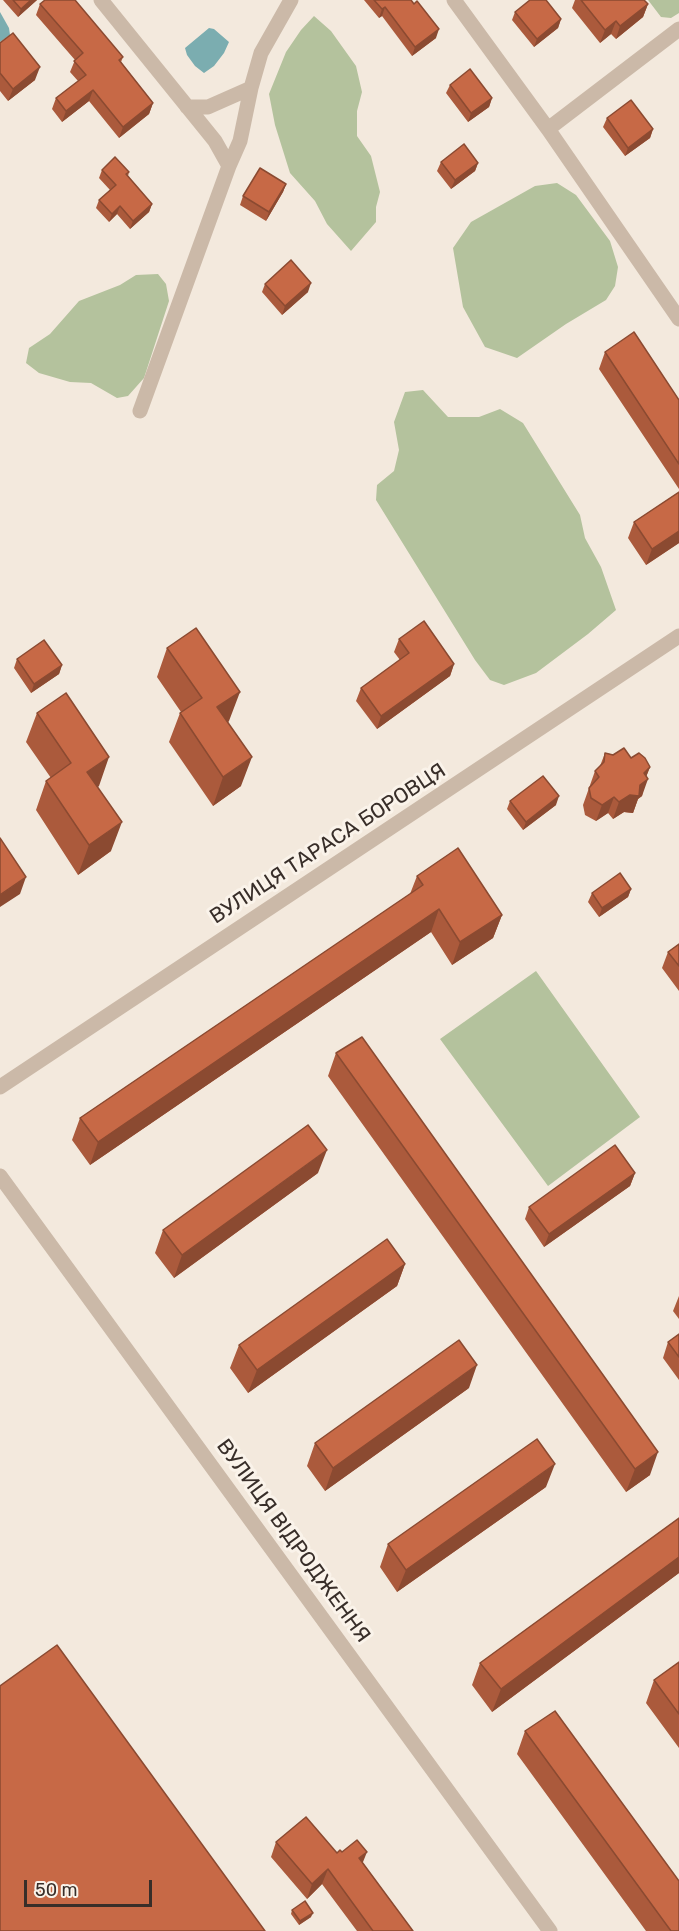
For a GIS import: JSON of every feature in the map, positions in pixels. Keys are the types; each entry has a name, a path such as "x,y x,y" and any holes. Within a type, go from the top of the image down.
{"street":[{"path":"101,0 215,141 229,166"},
{"path":"140,411 240,141 261,53 291,0"},
{"path":"454,0 548,129 679,319"},
{"path":"548,129 679,29"},
{"path":"187,107 208,107 251,88"},
{"name":"ВУЛИЦЯ ТАРАСА БОРОВЦЯ","path":"0,1087 679,636"},
{"name":"ВУЛИЦЯ ВІДРОДЖЕННЯ","path":"0,1176 550,1931"}],"green space":[{"path":"648,0 679,0 679,13 671,18 661,17"},
{"path":"314,16 331,31 356,66 362,92 357,111 357,136 371,156 380,192 376,207 376,222 351,251 327,224 315,201 290,173 275,125 269,94 286,52"},
{"path":"557,183 576,195 610,241 618,267 615,286 606,300 517,358 485,347 463,307 453,248 471,222 535,186"},
{"path":"158,274 166,284 169,301 144,378 128,396 117,398 91,383 70,382 39,373 26,363 29,348 50,334 79,301 120,285 136,275"},
{"path":"423,390 448,417 479,417 500,409 523,423 580,515 585,538 601,567 616,610 536,673 504,685 490,680 475,660 376,500 377,485 394,471 399,450 394,422 405,392"},
{"path":"536,971 640,1117 548,1186 440,1039"}],"water":[{"path":"0,12 9,28 10,35 0,42"},
{"path":"209,28 214,29 229,42 214,66 204,73 195,66 185,48"}],"building":[{"path":"13,0 31,0 21,9"},
{"path":"45,0 75,0 123,57 119,60 153,103 123,127 93,90 66,111 56,98 86,75 74,61 83,53 40,4"},
{"path":"374,0 411,0 414,4 417,1 439,29 415,47 385,7 382,9"},
{"path":"530,0 546,0 561,19 537,39 515,12"},
{"path":"581,0 644,0 648,4 620,26 616,21 605,30"},
{"path":"13,33 40,67 13,89 0,73 0,43"},
{"path":"470,69 492,98 471,113 450,85"},
{"path":"631,100 653,129 628,148 607,118"},
{"path":"464,144 478,163 455,180 441,162"},
{"path":"115,157 129,172 126,174 152,204 133,221 120,206 112,214 99,200 116,185 102,170"},
{"path":"260,168 286,184 269,212 243,196"},
{"path":"291,260 311,283 285,306 265,284"},
{"path":"634,332 679,400 679,464 605,352"},
{"path":"679,492 679,531 652,549 634,522"},
{"path":"424,621 454,664 381,716 361,688 409,653 399,639"},
{"path":"196,628 240,692 217,707 252,757 223,777 180,713 202,698 167,648"},
{"path":"44,640 62,665 34,684 17,659"},
{"path":"66,693 109,757 87,772 122,822 89,845 46,781 71,763 37,713"},
{"path":"624,748 631,758 639,753 645,758 650,767 644,773 648,779 640,785 639,796 630,795 619,802 614,797 602,805 591,798 589,788 599,777 595,771 604,762 605,753 613,755"},
{"path":"543,776 559,796 526,822 510,801"},
{"path":"0,838 26,877 0,895"},
{"path":"458,848 502,915 460,942 439,909 98,1142 80,1118 423,885 417,876"},
{"path":"620,873 631,889 602,908 592,893"},
{"path":"679,944 679,966 668,952"},
{"path":"362,1037 658,1452 635,1469 336,1053"},
{"path":"308,1125 327,1150 182,1255 163,1230"},
{"path":"615,1145 635,1173 549,1234 529,1207"},
{"path":"387,1239 405,1264 257,1370 239,1345"},
{"path":"679,1334 679,1357 668,1342"},
{"path":"459,1340 477,1365 333,1468 315,1443"},
{"path":"537,1439 555,1464 406,1570 388,1544"},
{"path":"679,1518 679,1557 501,1689 480,1663"},
{"path":"57,1645 265,1931 0,1931 0,1686"},
{"path":"679,1662 679,1714 654,1680"},
{"path":"555,1711 679,1881 679,1931 671,1931 525,1731"},
{"path":"306,1817 337,1853 340,1850 342,1852 357,1840 367,1852 359,1858 413,1931 373,1931 328,1869 312,1884 276,1842"},
{"path":"305,1901 313,1913 300,1921 292,1910"}]}
